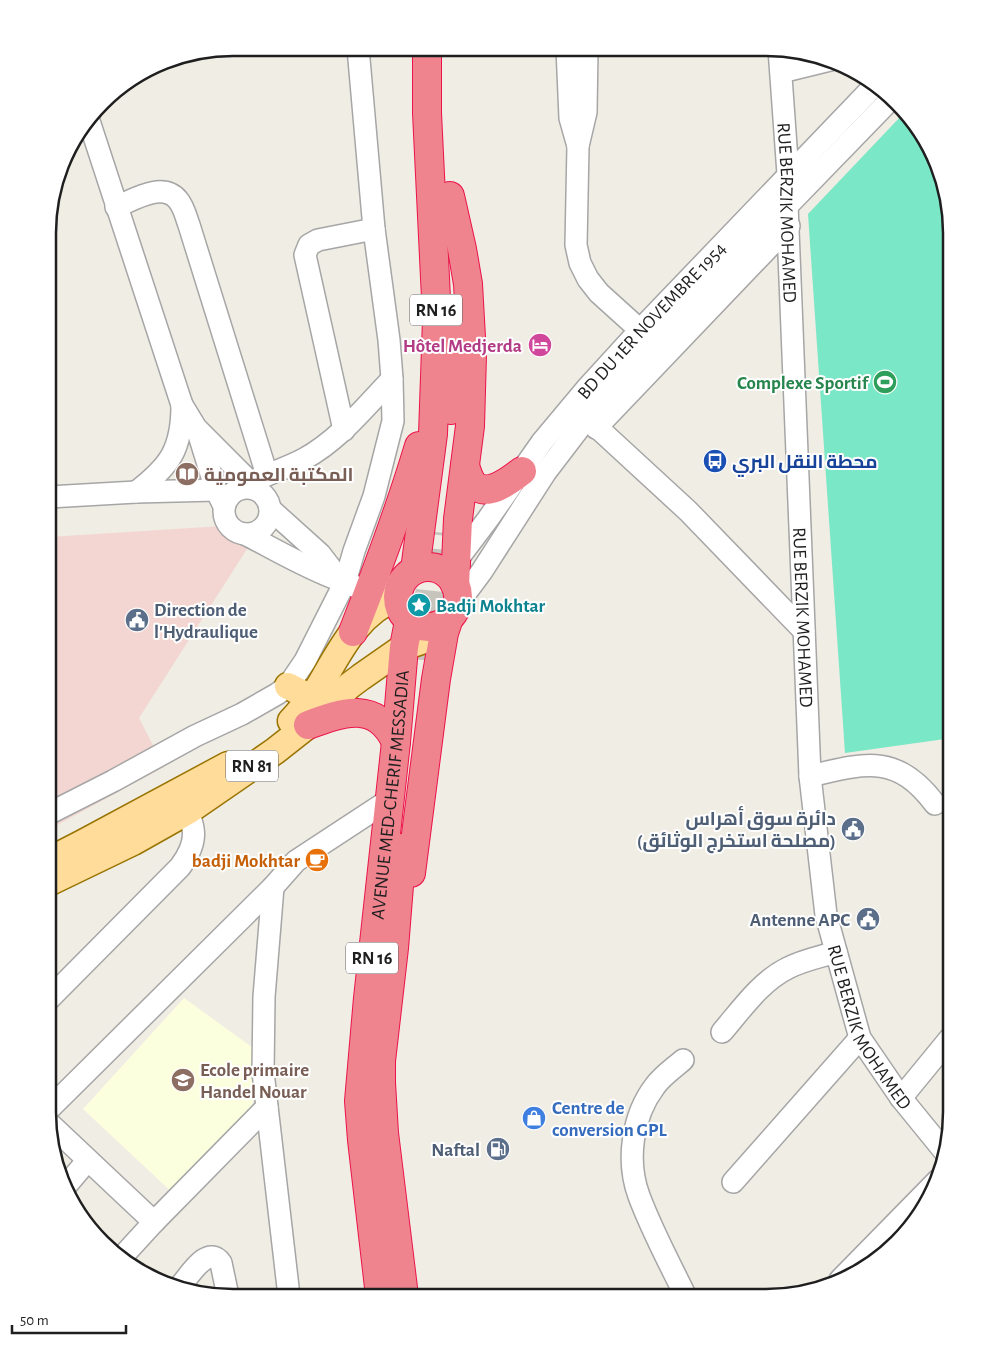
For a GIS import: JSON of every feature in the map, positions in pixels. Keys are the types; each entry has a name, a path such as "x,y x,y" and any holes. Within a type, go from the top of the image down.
{"highway":[{"name":"AVENUE MED-CHERIF MESSADIA","path":"379,1289 362,1140 360,1101 368,998 408,613 433,434 437,319 428,113 428,57"},
{"name":"RN 16","path":"436,532 448,458 454,370 445,57"},
{"path":"394,948 410,882 435,688 451,596 458,519 470,426 472,355 468,284 450,196"},
{"path":"352,632 351,584 419,446 435,363"},
{"path":"465,466 473,484 485,489 491,489 506,482 522,471"},
{"path":"425,567 436,568 451,596 437,626 422,627 408,613 425,567"},
{"name":"RN 16","path":"403,1289 384,1133 381,1061 394,948 406,792 408,613"},
{"path":"308,725 334,715 359,712 382,721 396,742"}],"main road":[{"name":"RN 81","path":"56,857 183,801 275,751 308,725 349,686 408,613 383,603 371,612 352,632 311,698 285,728 183,801 133,842 56,879"},
{"path":"288,686 311,698"}],"street":[{"path":"567,56 570,118 578,146"},
{"path":"587,56 586,112 578,146 576,246 580,263 588,279 599,293 640,330"},
{"path":"56,810 195,736 263,703 288,686 351,584 354,551 374,496 393,420 389,340 374,229 359,57"},
{"name":"RUE BERZIK MOHAMED","path":"780,57 788,174 787,205 810,776 826,915 860,1038 901,1098 939,1145"},
{"path":"781,72 815,64"},
{"name":"BD DU 1ER NOVEMBRE 1954","path":"451,596 522,471 542,442 640,330 870,90"},
{"path":"591,423 654,342 886,104"},
{"path":"91,129 182,405 196,428 220,497 225,521 236,532 244,534 322,575 351,584 386,589 408,613"},
{"path":"116,207 147,194 159,192 168,192 180,201 189,225 258,482 270,508 270,517 266,524 253,534 244,534"},
{"path":"451,596 482,571 545,473 591,423 789,226"},
{"path":"344,430 305,255 309,245 318,240 374,229"},
{"path":"56,497 136,492 220,497 236,489 250,487 304,459 325,445 344,430 392,379"},
{"path":"136,492 155,477 168,462 178,444 182,427 182,405"},
{"path":"591,423 688,511 804,631"},
{"path":"196,428 258,482"},
{"path":"270,508 351,584"},
{"path":"810,776 858,766 879,765 897,770 909,777 922,787 935,804"},
{"path":"56,1102 273,887 296,861 389,800"},
{"path":"56,992 184,862 193,844 194,833 192,821 183,801"},
{"path":"273,887 264,997 263,1072 288,1289"},
{"path":"722,1032 765,984 786,969 836,952"},
{"path":"732,1182 860,1038"},
{"path":"901,1098 942,1048"},
{"path":"682,1289 639,1195 632,1159 634,1136 640,1110 655,1085 683,1060"},
{"path":"126,1252 267,1108"},
{"path":"58,1132 154,1222"},
{"path":"71,1181 88,1161"},
{"path":"856,1264 920,1199"},
{"path":"184,1282 201,1262 207,1257 212,1256 221,1263 226,1288"}],"shaded area":[{"path":"238,525 254,538 139,718 164,767 56,826 56,537"},
{"name":"Ecole primaire Handel Nouar","path":"184,998 260,1053 252,1106 176,1196 83,1109"}],"green space":[{"name":"Complexe Sportif","path":"899,118 913,135 929,166 937,188 943,234 942,739 845,753 808,214"}],"tunnel":[{"path":"422,660 436,532"}],"place":[{"name":"Hôtel Medjerda","path":"540,345"},
{"name":"Complexe Sportif","path":"885,382"},
{"name":"محطة النقل البري","path":"715,461"},
{"name":"المكتبة العمومية","path":"187,474"},
{"name":"Badji Mokhtar","path":"419,605"},
{"name":"Direction de l'Hydraulique","path":"137,620"},
{"name":"دائرة سوق أهراس (مصلحة استخرج الوثائق)","path":"853,829"},
{"name":"badji Mokhtar","path":"317,860"},
{"name":"Antenne APC","path":"868,919"},
{"name":"Ecole primaire Handel Nouar","path":"183,1080"},
{"name":"Centre de conversion GPL","path":"534,1118"},
{"name":"Naftal","path":"498,1149"}]}
